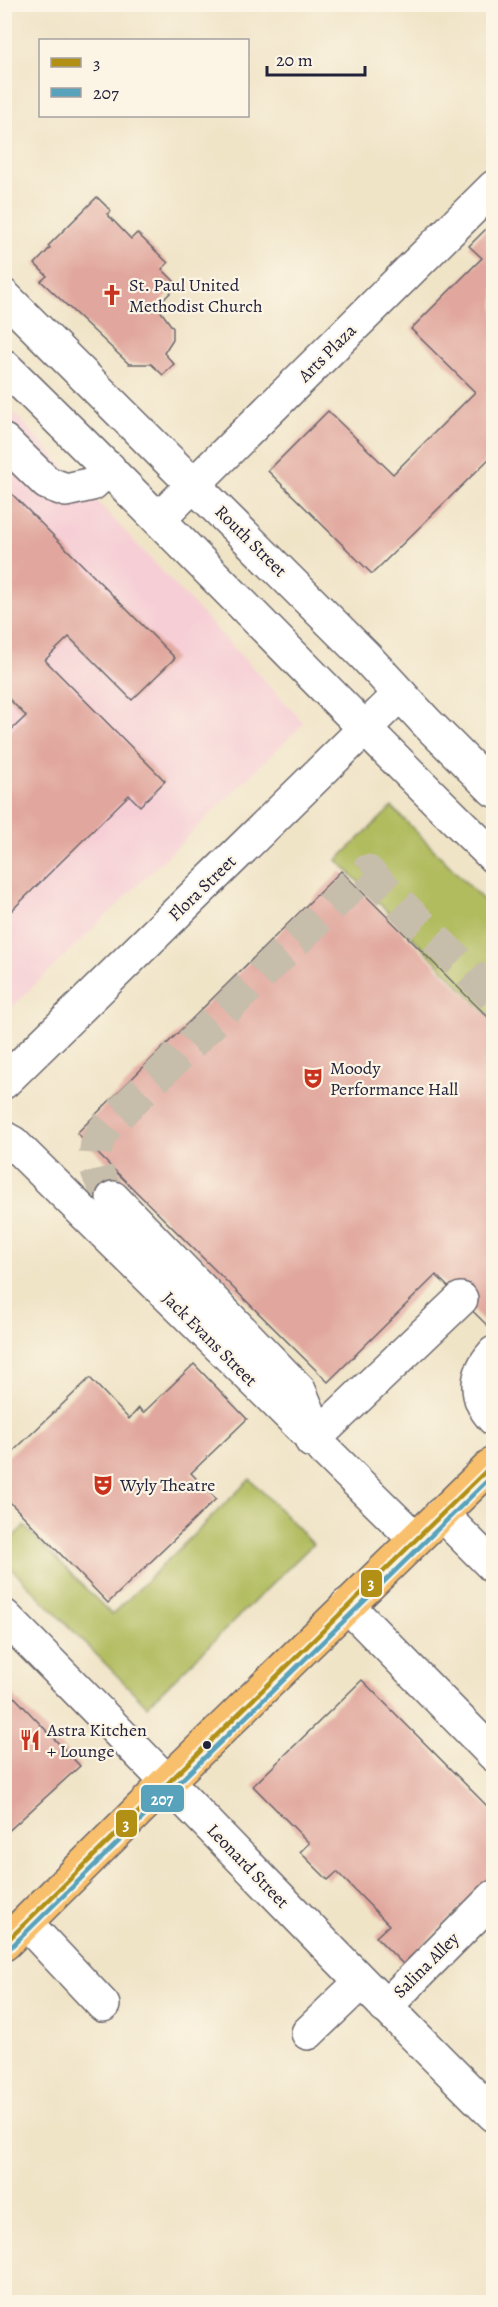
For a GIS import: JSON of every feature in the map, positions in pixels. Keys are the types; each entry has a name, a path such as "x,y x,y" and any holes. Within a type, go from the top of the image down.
{"main road":[{"path":"15,1934 168,1781 494,1463"}],"street":[{"name":"Arts Plaza","path":"159,519 494,187"},
{"name":"Routh Street","path":"4,296 365,656 494,790"},
{"path":"4,366 109,468 364,729 494,857"},
{"path":"4,441 47,483 66,490 92,484 109,468"},
{"name":"Flora Street","path":"4,1082 400,694"},
{"name":"Jack Evans Street","path":"4,1138 13,1143 312,1441 415,1539"},
{"path":"113,1198 299,1390 308,1411 312,1441"},
{"path":"312,1441 461,1299"},
{"path":"494,1353 481,1370 479,1388 482,1407 494,1419"},
{"path":"441,1515 494,1567"},
{"path":"347,1605 494,1755"},
{"name":"Leonard Street","path":"4,1616 168,1781 360,1983 494,2115"},
{"name":"Salina Alley","path":"385,2007 494,1897"},
{"path":"15,1934 103,2005"},
{"path":"308,2033 360,1983"}],"shaded area":[{"path":"5,403 304,723 5,1014"}],"green space":[{"path":"392,807 493,910 493,1020 337,860"},
{"path":"250,1479 313,1544 147,1706 5,1562 5,1545 24,1526 112,1615"}],"building":[{"name":"St. Paul United Methodist Church","path":"97,197 111,211 107,214 131,239 137,233 168,263 162,269 178,285 157,306 173,328 173,339 164,353 174,364 163,375 151,364 129,364 41,281 47,276 35,264 50,248 48,246"},
{"path":"494,221 494,454 372,574 268,471 328,411 393,474 475,392 411,329 482,258 469,246"},
{"path":"4,486 175,658 132,700 69,637 45,660 165,781 140,806 129,795 4,918 4,737 26,716 4,694"},
{"name":"Moody Performance Hall","path":"341,871 494,1023 494,1332 436,1275 328,1382 77,1133"},
{"name":"Wyly Theatre","path":"194,1364 247,1419 191,1473 216,1499 108,1603 4,1496 4,1460 90,1378 129,1419 139,1408 143,1413"},
{"path":"362,1680 494,1813 494,1876 403,1964 376,1937 389,1925 337,1872 328,1880 300,1852 309,1843 253,1786"},
{"name":"Astra Kitchen + Lounge","path":"4,1686 80,1766 4,1835"}],"tunnel":[{"path":"113,1198 99,1175 95,1153 98,1142 110,1122 367,871 494,997"}],"transit line":[{"name":"3","path":"4,1944 494,1463"},
{"name":"207","path":"9,1949 494,1474"}],"place":[{"name":"St. Paul United Methodist Church","path":"112,295"},
{"name":"Moody Performance Hall","path":"313,1078"},
{"name":"Wyly Theatre","path":"103,1485"},
{"name":"Astra Kitchen + Lounge","path":"30,1740"}]}
